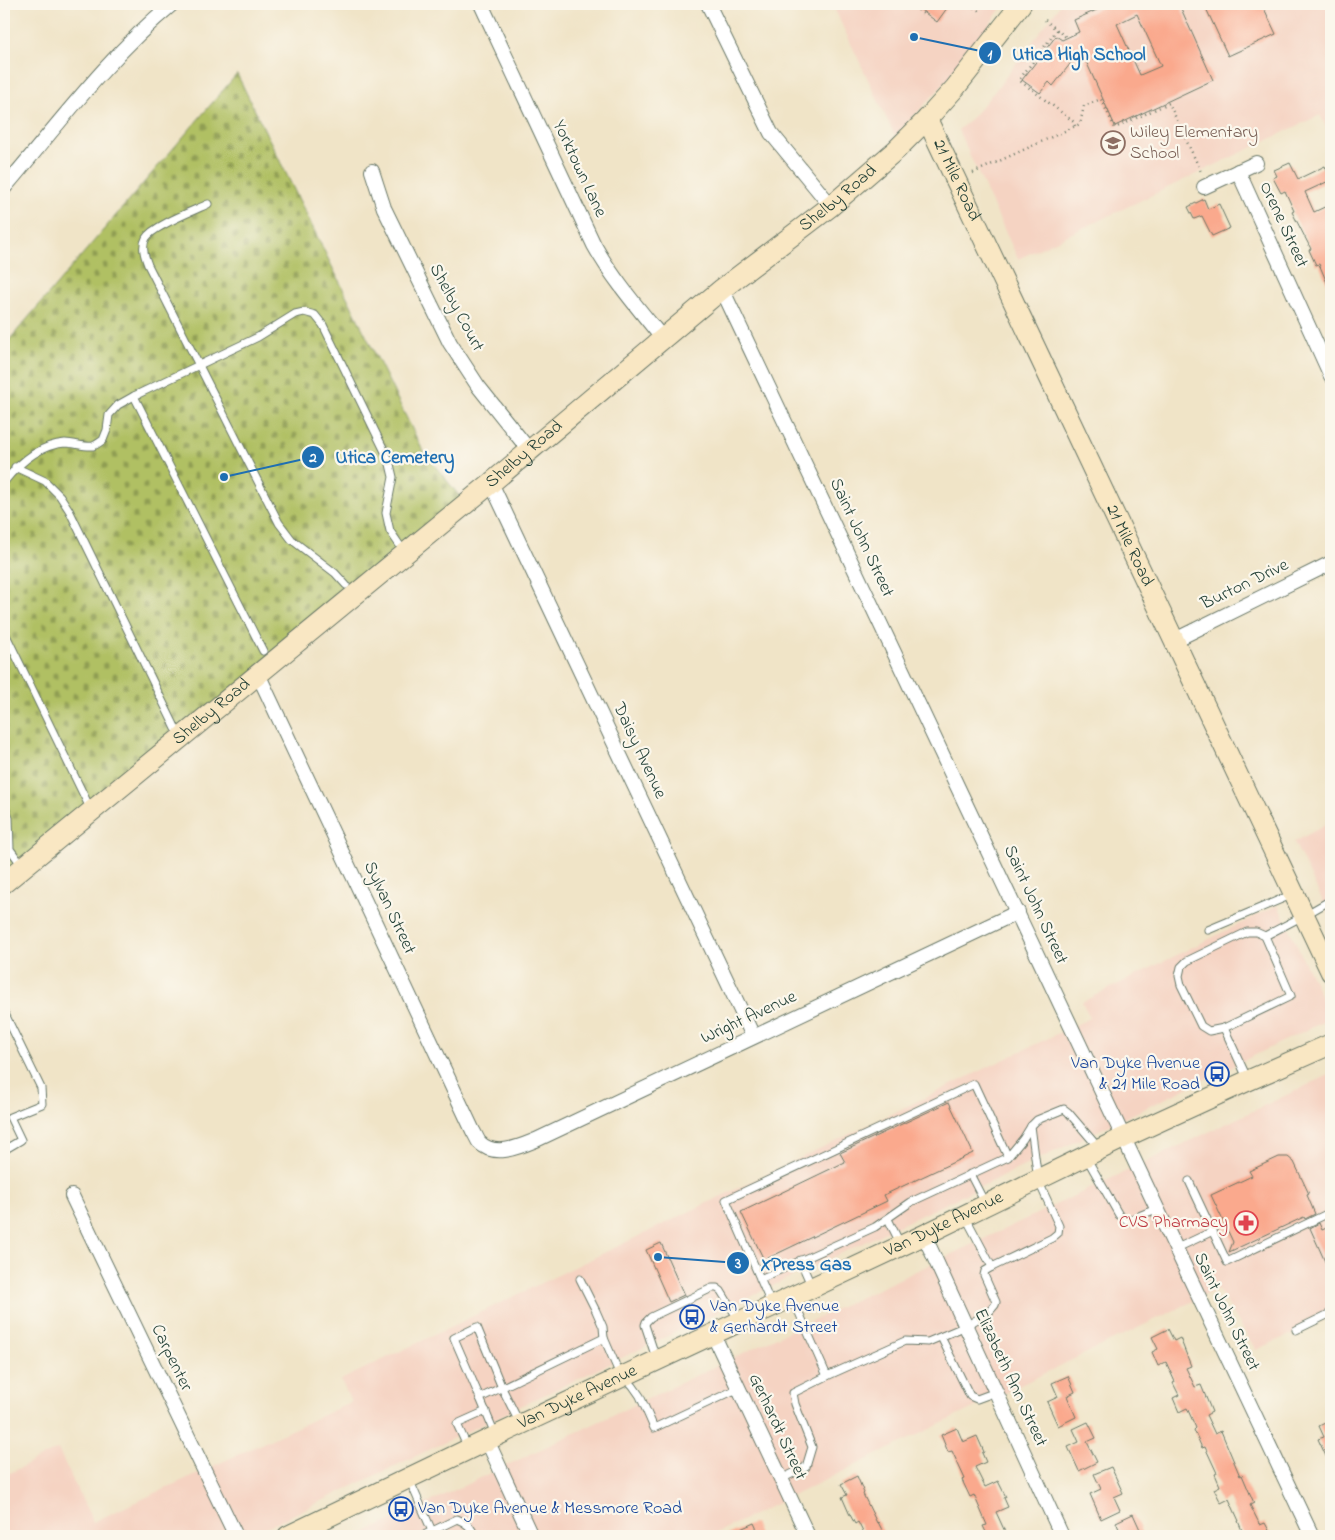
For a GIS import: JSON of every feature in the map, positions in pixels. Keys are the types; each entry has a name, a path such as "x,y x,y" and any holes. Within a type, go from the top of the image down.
{"street":[{"path":"4,188 116,57 146,26 172,4"},
{"name":"Yorktown Lane","path":"481,4 594,245 621,288 663,339"},
{"path":"708,4 771,132 830,206"},
{"name":"Shelby Road","path":"4,883 491,483 722,289 830,206 896,150 955,88 1021,4"},
{"name":"21 Mile Road","path":"927,119 1331,972"},
{"path":"1204,182 1238,171 1256,162"},
{"name":"Shelby Court","path":"372,171 384,208 450,344 478,386 528,450"},
{"name":"Orene Street","path":"1238,171 1331,376"},
{"name":"Saint John Street","path":"722,289 1312,1536"},
{"name":"Daisy Avenue","path":"491,483 753,1036"},
{"name":"Burton Drive","path":"1175,640 1331,564"},
{"name":"Sylvan Street","path":"258,674 473,1131 480,1142 494,1150"},
{"name":"Wright Avenue","path":"494,1150 520,1147 536,1140 1018,912"},
{"name":"Van Dyke Avenue","path":"288,1536 924,1235 1123,1138 1331,1044"},
{"name":"Carpenter","path":"72,1196 236,1536"},
{"name":"Elizabeth Ann Street","path":"924,1235 1062,1536"},
{"name":"Gerhardt Street","path":"713,1334 808,1536"},
{"path":"492,1438 531,1536"}],"lane":[{"path":"208,204 154,230 145,239 144,250 148,265 279,523 292,540 335,573 346,585"},
{"path":"4,482 15,467 43,449 64,443 93,446 103,440 109,416 118,405 258,337 295,314 304,312 315,315 323,325 389,460 393,477 386,512 390,531 406,553"},
{"path":"134,396 263,651"},
{"path":"15,467 44,481 60,496 70,510 181,738"},
{"path":"4,631 91,811"},
{"path":"4,805 9,818 6,838 10,849 23,867"},
{"path":"1208,930 1294,894"},
{"path":"1265,936 1331,900"},
{"path":"1247,932 1256,932 1265,936 1291,996 1224,1028 1208,1031 1201,1026 1181,984 1179,976 1181,967 1187,961 1247,932"},
{"path":"4,1012 41,1088 42,1104 10,1117 21,1140 4,1150"},
{"path":"1224,1028 1248,1080"},
{"path":"772,1306 726,1200 974,1084 1008,1157"},
{"path":"760,1279 851,1239 888,1219 911,1202 1008,1157 1037,1120 1064,1109 1068,1112 1093,1153 1119,1215 1127,1221 1156,1209"},
{"path":"988,1269 1052,1238 1058,1233 1059,1226 1038,1180 1031,1126"},
{"path":"970,1174 986,1205"},
{"path":"1190,1181 1227,1262 1331,1212"},
{"path":"781,1479 806,1467 812,1447 795,1404 793,1393 905,1341 928,1342 941,1337 966,1326 989,1312 995,1306 996,1302 985,1279 988,1269 965,1215"},
{"path":"888,1219 901,1245"},
{"path":"1175,1249 1213,1231"},
{"path":"800,1260 812,1287"},
{"path":"580,1279 596,1311 603,1328 604,1338 617,1368 640,1396 654,1428 738,1388"},
{"path":"657,1361 644,1325 646,1322 651,1317 712,1288 717,1288 721,1291 740,1322"},
{"path":"792,1297 827,1376"},
{"path":"1296,1330 1331,1313"},
{"path":"492,1438 486,1411 454,1338 477,1327 502,1388 520,1425"},
{"path":"941,1337 970,1396 977,1399 996,1392"},
{"path":"480,1398 604,1338"},
{"path":"469,1449 457,1424 486,1411"},
{"path":"409,1478 432,1531"},
{"path":"422,1536 457,1519 466,1522 475,1536"}],"path":[{"path":"910,4 925,16"},
{"path":"970,4 981,13"},
{"path":"1045,20 1067,38"},
{"path":"1058,30 1019,80 1074,122 1075,126"},
{"path":"973,173 1080,124 1084,106 1102,99 1115,128 1169,103 1204,182"}],"shaded area":[{"path":"832,4 1004,4 956,71 895,136"},
{"name":"Wiley Elementary School","path":"1061,4 1331,4 1331,137 1320,115 1018,259 958,130 969,121 999,86"},
{"path":"1331,822 1331,918 1294,842"},
{"path":"1278,905 1331,1018 248,1536 4,1536 4,1476 58,1449 93,1522 351,1402 341,1380 1090,1018 1082,1002"},
{"path":"1331,1074 1331,1316 1256,1350 1218,1289 710,1536 358,1536"}],"green space":[{"path":"237,74 423,451 465,503 4,883 4,346"}],"building":[{"path":"913,4 950,4 937,22"},
{"path":"1110,4 1179,4 1213,80 1115,126 1081,50 1053,86 1049,82 1040,93 1022,80 1056,36 1062,40 1079,32 1074,20","holes":["1137,14 1161,66 1140,75 1117,24"]},
{"path":"1204,4 1262,4 1276,34 1228,56"},
{"path":"1290,163 1298,179 1325,166 1331,180 1305,192 1314,212 1331,204 1331,292 1319,264 1316,265 1309,250 1311,249 1292,212 1294,211 1285,191 1281,193 1273,178 1277,176 1274,170"},
{"path":"1204,199 1208,209 1219,204 1230,228 1212,236 1202,216 1194,219 1188,207"},
{"path":"949,1102 973,1153 884,1195 887,1201 764,1260 741,1212 845,1162 840,1153"},
{"name":"CVS Pharmacy","path":"1279,1157 1288,1157 1294,1162 1309,1194 1307,1195 1315,1214 1305,1219 1304,1217 1229,1252 1233,1242 1211,1195 1252,1176 1249,1171"},
{"path":"1319,1223 1322,1230 1331,1226 1331,1275 1310,1228"},
{"path":"661,1243 684,1295 669,1302 646,1250"},
{"path":"1168,1329 1174,1341 1180,1338 1191,1366 1186,1368 1195,1387 1201,1385 1212,1412 1206,1415 1215,1434 1221,1431 1254,1503 1250,1505 1260,1525 1265,1523 1272,1536 1235,1536 1243,1533 1239,1521 1229,1499 1221,1503 1214,1489 1220,1486 1215,1474 1217,1473 1205,1447 1202,1448 1187,1408 1179,1412 1173,1398 1179,1395 1166,1362 1158,1366 1152,1352 1158,1349 1152,1337"},
{"path":"1068,1376 1075,1392 1067,1396 1076,1417 1058,1426 1047,1402 1058,1397 1052,1383"},
{"path":"1331,1420 1331,1467 1318,1439 1324,1437 1319,1426"},
{"path":"1088,1422 1096,1438 1087,1442 1097,1462 1079,1471 1068,1447 1079,1442 1073,1429"},
{"path":"957,1428 963,1442 977,1436 986,1462 975,1467 985,1487 998,1481 1006,1497 1004,1498 1008,1507 996,1512 1007,1536 988,1536 983,1526 987,1525 974,1495 970,1497 962,1480 965,1479 952,1451 948,1452 941,1435"},
{"path":"1111,1467 1123,1493 1114,1497 1120,1510 1101,1519 1090,1494 1101,1489 1094,1474"},
{"path":"857,1476 863,1494 885,1536 865,1536 858,1522 855,1524 849,1513 842,1497 847,1495 841,1484"},
{"path":"1133,1514 1143,1536 1122,1536 1116,1522"},
{"path":"754,1523 760,1536 725,1536"}],"place":[{"name":"Utica High School","path":"914,37"},
{"name":"Wiley Elementary School","path":"1113,143"},
{"name":"Utica Cemetery","path":"224,477"},
{"name":"Van Dyke Avenue & 21 Mile Road","path":"1217,1074"},
{"name":"CVS Pharmacy","path":"1246,1223"},
{"name":"XPress Gas","path":"658,1257"},
{"name":"Van Dyke Avenue & Gerhardt Street","path":"692,1317"},
{"name":"Van Dyke Avenue & Messmore Road","path":"401,1509"}]}
